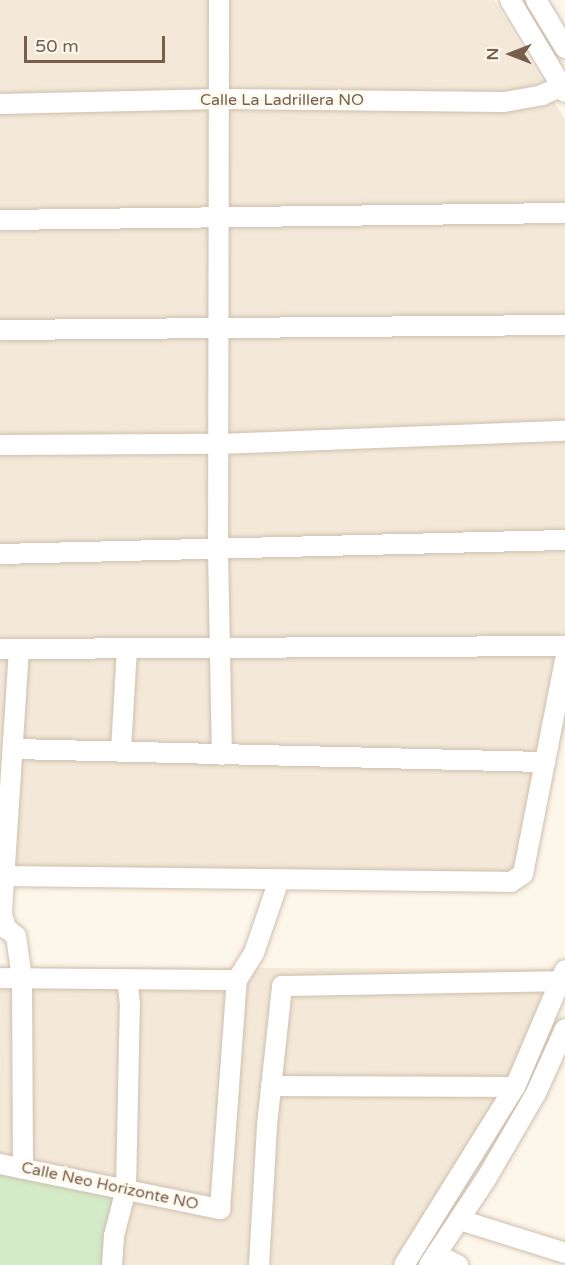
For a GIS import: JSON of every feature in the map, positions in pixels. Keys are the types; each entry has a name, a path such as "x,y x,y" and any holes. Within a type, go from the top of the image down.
{"street":[{"path":"219,0 221,328 218,550 222,755"},
{"path":"510,0 563,89"},
{"path":"536,0 565,48"},
{"name":"Calle La Ladrillera NO","path":"0,104 221,99 504,102 563,89"},
{"path":"0,220 565,213"},
{"path":"0,330 565,325"},
{"path":"0,446 219,444 565,431"},
{"path":"0,554 565,540"},
{"path":"23,1168 22,978 16,936 6,928 2,914 2,876 15,749 10,649 219,650 565,646"},
{"path":"121,750 127,649"},
{"path":"2,876 510,882 523,874 565,660"},
{"path":"15,749 545,762"},
{"path":"0,978 237,980 254,953 279,880"},
{"path":"259,1265 271,1086 282,986 563,975 515,1087 404,1265"},
{"path":"112,1265 114,1236 126,1189 130,1004 127,980"},
{"name":"Calle Neo Horizonte NO","path":"0,1164 220,1209 237,980"},
{"path":"458,1265 432,1259 460,1220 536,1093 565,1029"},
{"path":"271,1086 515,1087"},
{"path":"460,1220 565,1253"}],"shaded area":[{"path":"0,0 494,0 565,120 565,730 553,759 523,874 0,883"},
{"path":"0,967 565,969 515,1087 404,1265 0,1265"}],"green space":[{"path":"0,1164 126,1189 112,1265 0,1265"}]}
